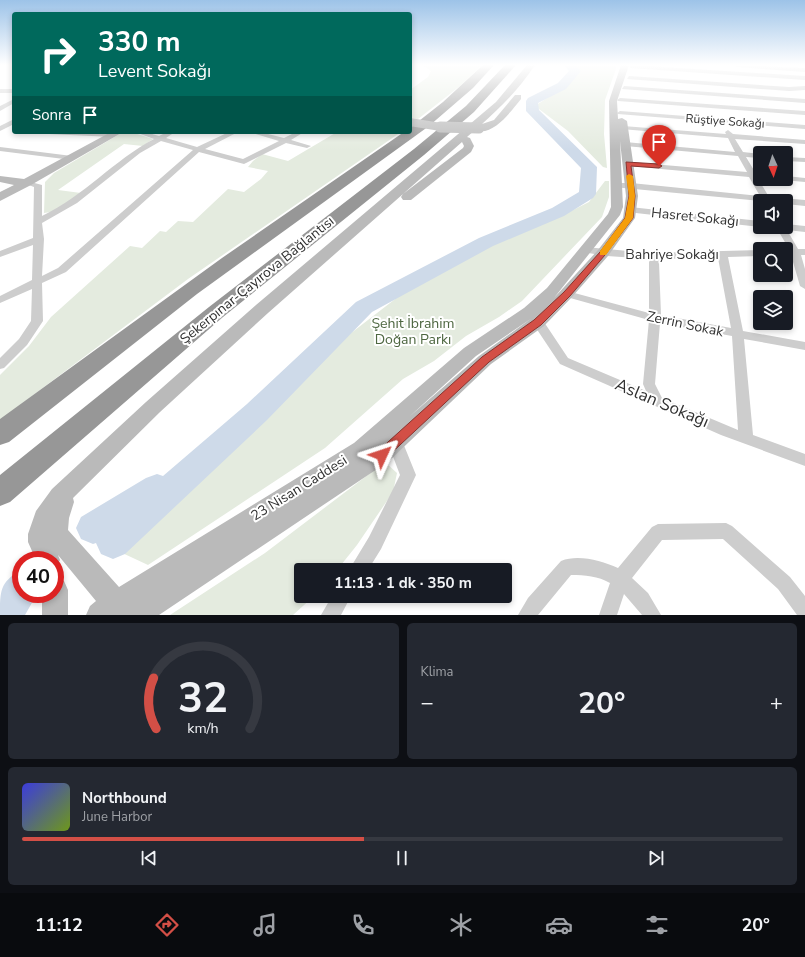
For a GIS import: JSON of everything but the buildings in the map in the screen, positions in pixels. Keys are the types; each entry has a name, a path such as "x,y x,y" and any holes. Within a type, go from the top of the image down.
{"highway":[{"name":"Şekerpınar-Çayırova Bağlantısı","path":"412,132 459,94"},
{"name":"Şekerpınar-Çayırova Bağlantısı","path":"0,493 216,312 419,152 470,109 484,94"},
{"name":"Şekerpınar-Çayırova Bağlantısı","path":"0,434 212,274 409,134"}],"street":[{"path":"44,551 40,542 44,519 60,496 153,407 262,309 499,104 508,94"},
{"path":"412,122 457,129 480,128 493,124 509,109 521,94"},
{"path":"626,94 706,94 804,102"},
{"path":"626,94 713,106 805,113"},
{"path":"626,94 730,137 805,142"},
{"path":"626,94 740,155 753,156"},
{"name":"Rüştiye Sokağı","path":"626,94 721,121 805,127"},
{"name":"23 Nisan Caddesi","path":"126,609 361,449 390,435 485,360 538,322 567,294 602,253 629,218 632,196 623,185 613,100 626,94 628,164 623,185 617,207 614,215 552,291 530,312 470,352 390,435 382,455 126,609"},
{"path":"706,94 740,155 753,171"},
{"path":"794,94 804,102"},
{"path":"0,110 12,103"},
{"path":"0,110 12,111"},
{"path":"0,130 12,122"},
{"path":"153,407 351,246 391,210 467,150 470,146 466,140 454,134 412,125"},
{"path":"0,130 12,130"},
{"path":"0,197 113,134"},
{"path":"145,134 244,162 297,134"},
{"path":"39,221 58,213 159,138 168,134"},
{"path":"0,300 38,283 62,270 198,149 231,134"},
{"path":"259,134 307,146"},
{"path":"0,149 72,158"},
{"path":"793,159 805,160"},
{"path":"628,164 753,175"},
{"path":"0,179 38,185 39,239 37,321 23,342 0,365"},
{"path":"793,179 805,180"},
{"path":"623,185 753,199"},
{"path":"793,202 805,203"},
{"name":"Hasret Sokağı","path":"630,210 753,223"},
{"path":"793,228 805,229"},
{"path":"785,234 795,252 805,286"},
{"path":"0,254 39,239"},
{"name":"Bahriye Sokağı","path":"584,250 602,253 657,256 753,253"},
{"path":"722,254 738,335 746,438"},
{"path":"657,256 654,262 655,318 648,384 657,401"},
{"name":"Zerrin Sokak","path":"567,294 655,318 738,335 805,346"},
{"name":"Aslan Sokağı","path":"538,322 564,361 746,438 805,460"},
{"path":"362,563 375,543 408,475 390,435"},
{"path":"81,476 57,514 55,525 57,536 126,609"},
{"path":"608,615 620,579 658,532 726,531 784,582 805,611"},
{"path":"527,615 534,604 567,567 593,568 620,579 648,606 652,615"},
{"path":"55,603 55,615"},
{"path":"330,615 338,603"}],"green space":[{"path":"412,94 450,94 418,119 412,118"},
{"path":"553,94 607,94 605,100 604,134 607,168 603,167 568,131 535,106"},
{"path":"120,134 137,134 153,139 143,146 124,144 58,190 81,193 57,211 44,213 45,182 54,173"},
{"path":"334,134 398,134 188,279 0,420 0,375 29,346 51,317 130,246 142,248 160,231 166,232 178,221 193,222 228,189 244,192 261,179 268,171 248,167 262,154 288,161"},
{"name":"Şehit İbrahim Doğan Parkı","path":"605,181 609,181 609,197 602,217 522,301 499,317 466,336 434,361 403,379 325,448 148,565 118,551 234,445 320,357 403,293 464,256 525,228 567,213 589,202"},
{"path":"386,463 397,473 393,492 357,545 343,563 294,563 294,603 306,603 293,615 170,615 265,553 377,468"}],"waterway":[{"path":"113,542 257,412 364,307 486,242 558,212 587,194 589,167 533,111 532,101 547,94"},
{"path":"93,528 157,488"},
{"path":"2,615 12,601"}],"slow traffic":[{"path":"603,253 629,218 632,196 629,176"}],"route":[{"path":"382,455 485,360 538,322 567,294 602,253 629,218 632,196 628,164 659,166"}]}
